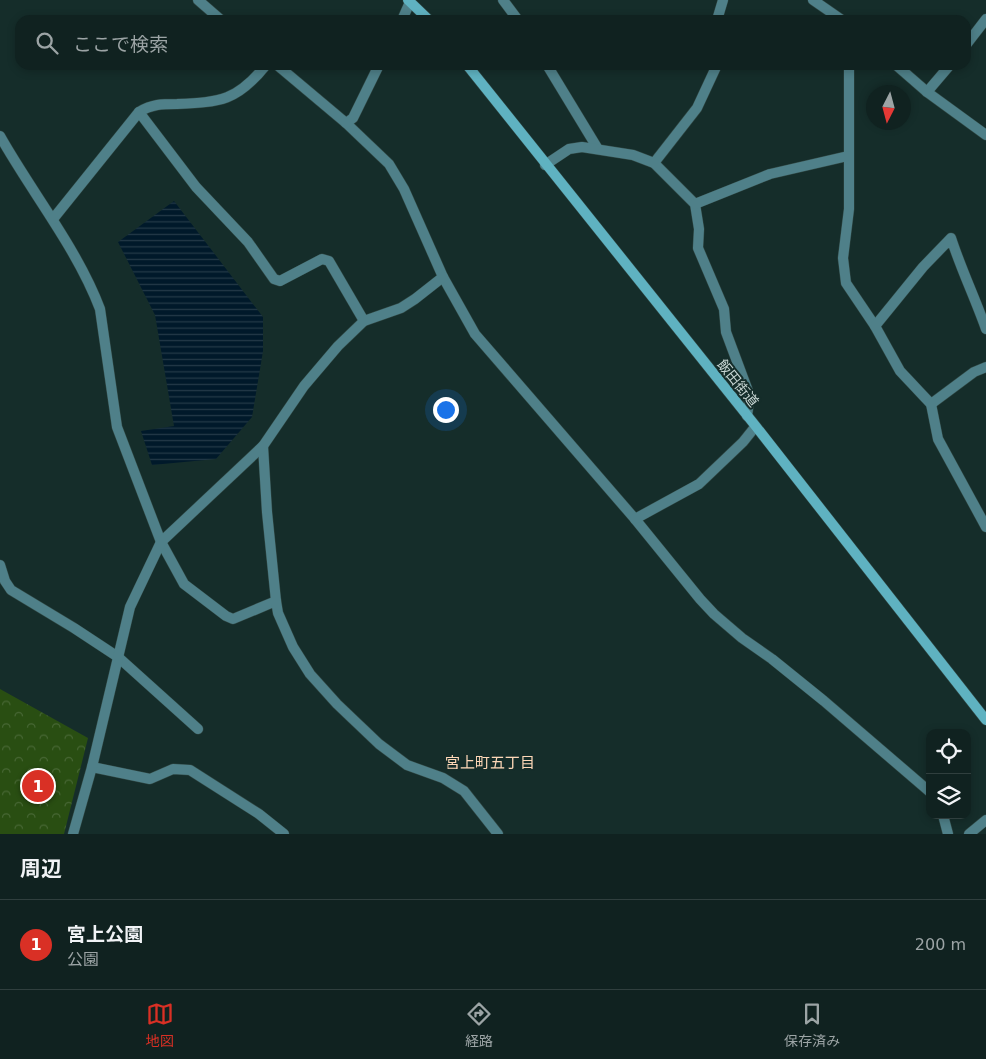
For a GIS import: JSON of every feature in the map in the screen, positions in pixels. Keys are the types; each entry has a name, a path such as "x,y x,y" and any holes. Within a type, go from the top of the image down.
{"main road":[{"path":"409,1 424,15"},
{"name":"飯田街道","path":"471,70 986,720"}],"street":[{"path":"198,0 215,15"},
{"path":"503,0 514,15"},
{"path":"718,15 723,0"},
{"path":"813,0 835,15"},
{"path":"404,15 409,1"},
{"path":"971,39 986,19"},
{"path":"54,219 139,112 155,104 210,102 226,98 245,88 261,70"},
{"path":"283,70 346,123 389,164 404,190 443,278 474,334 714,614 824,701 926,789"},
{"path":"346,123 354,118 377,70"},
{"path":"551,70 598,149"},
{"path":"654,163 696,108 715,70"},
{"path":"849,70 849,209 843,258 846,283 875,326 900,371 931,404 938,439 986,527"},
{"path":"902,70 927,92 986,135"},
{"path":"927,92 946,70"},
{"path":"139,112 196,187 248,242 274,279 280,281 322,259 329,261 364,321"},
{"path":"0,136 21,173 54,219 94,293 100,309 117,427 161,542 184,584 226,616 233,619 276,601"},
{"path":"545,165 570,150 582,147 633,155 654,163 695,204 699,229 698,248 724,309 726,332 748,391 747,416"},
{"path":"695,204 770,174 848,156"},
{"path":"875,326 923,267 951,238 960,266 974,295 986,329"},
{"path":"73,834 92,767 130,607 161,542 263,446 304,386 338,346 364,321 401,308 443,278"},
{"path":"931,404 974,372 986,367"},
{"path":"635,520 699,484 743,442 755,427"},
{"path":"263,446 267,512 276,601 278,613 293,647 310,674 337,704 379,744 407,765 443,778 464,791 498,834"},
{"path":"0,565 5,581 11,590 118,657 198,729"},
{"path":"92,767 150,779 174,769 190,770 252,809 284,834"},
{"path":"944,819 948,834"},
{"path":"969,834 986,820"}],"green space":[{"path":"0,689 88,738 64,834 0,834"}],"water":[{"path":"174,201 263,317 263,351 252,417 216,459 152,465 141,431 174,426 155,315 118,242"}],"place":[{"name":"宮上公園","path":"38,786"}],"district":[{"name":"宮上町五丁目","path":"490,763"}]}
